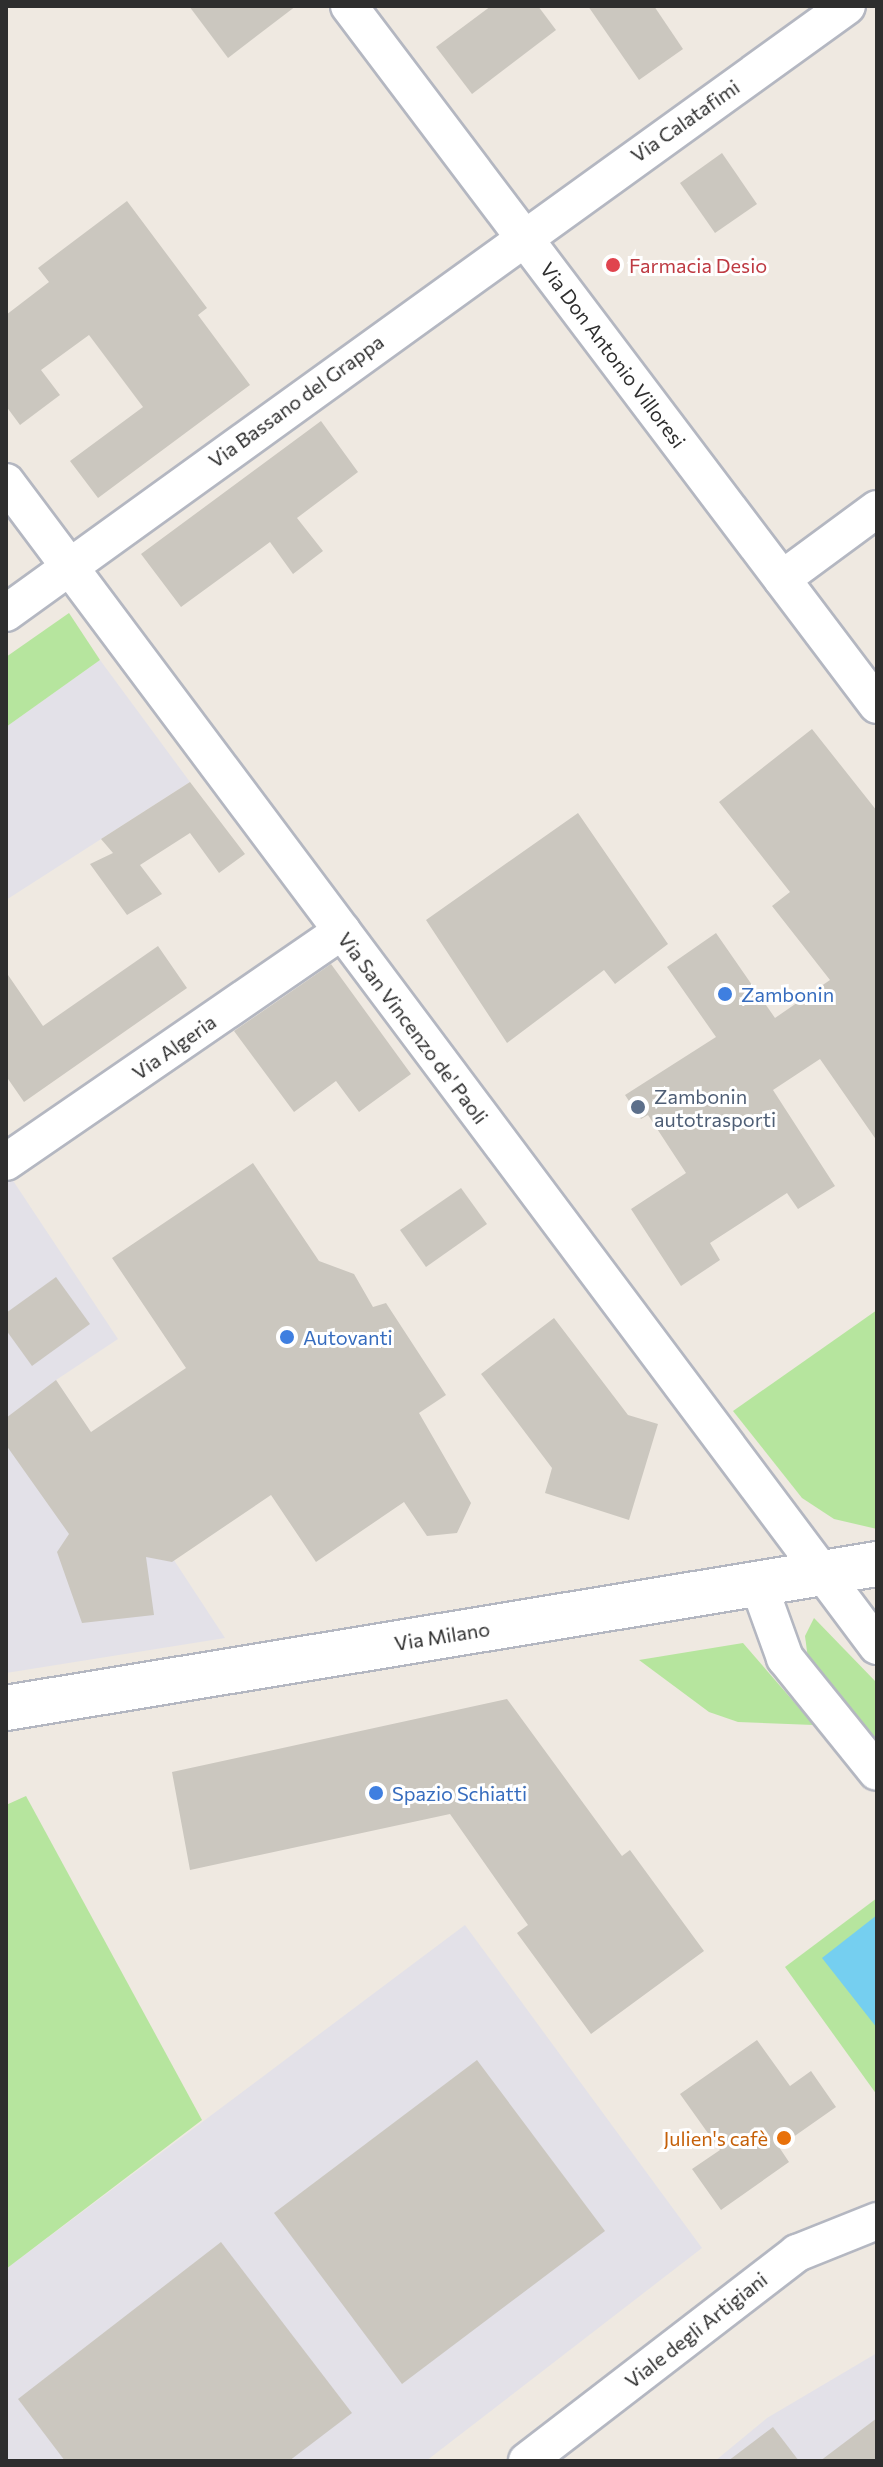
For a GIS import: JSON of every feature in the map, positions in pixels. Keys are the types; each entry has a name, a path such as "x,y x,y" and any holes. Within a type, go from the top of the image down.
{"main road":[{"name":"Via Milano","path":"6,1708 877,1564"}],"street":[{"name":"Via Don Antonio Villoresi","path":"349,6 877,705"},
{"name":"Via Calatafimi","path":"523,237 847,6"},
{"name":"Via Bassano del Grappa","path":"6,613 523,237"},
{"name":"Via San Vincenzo de' Paoli","path":"6,482 877,1646"},
{"path":"782,579 877,509"},
{"name":"Via Algeria","path":"6,1162 342,931"},
{"path":"758,1583 785,1658 877,1772"},
{"name":"Viale degli Artigiani","path":"527,2461 797,2253 877,2221"}],"shaded area":[{"path":"100,660 190,782 6,900 6,727"},
{"path":"6,1135 24,1161 8,1173 118,1339 56,1380 225,1638 6,1673"},
{"path":"465,1925 702,2248 426,2461 6,2461 6,2269"},
{"path":"877,2353 877,2461 715,2461 767,2418"}],"green space":[{"path":"69,613 100,660 6,727 6,657"},
{"path":"877,1310 877,1529 834,1519 802,1498 733,1411"},
{"path":"814,1618 877,1683 877,1755 810,1674 805,1636"},
{"path":"743,1643 814,1725 738,1722 709,1712 639,1660"},
{"path":"26,1796 202,2120 6,2269 6,1805"},
{"path":"877,1898 877,2095 785,1967"}],"water":[{"path":"877,1915 877,2028 822,1958"}],"building":[{"path":"189,6 296,6 228,58"},
{"path":"491,6 538,6 556,30 472,94 436,47"},
{"path":"588,6 654,6 683,49 639,80"},
{"path":"722,153 757,204 715,233 680,183"},
{"path":"127,201 207,308 198,315 250,385 98,498 70,461 143,407 89,335 41,370 60,395 20,425 6,406 6,315 49,282 38,268"},
{"path":"321,421 358,472 297,518 323,551 293,574 270,542 181,607 141,554"},
{"path":"812,729 877,811 877,1141 820,1059 773,1090 835,1186 798,1209 787,1193 710,1243 720,1260 681,1286 631,1209 686,1173 648,1115 641,1119 625,1095 716,1037 667,967 716,933 775,1018 830,980 772,906 790,892 719,802"},
{"path":"190,782 245,854 219,873 190,833 140,865 162,894 127,915 90,864 113,853 101,839"},
{"path":"578,813 668,944 615,984 604,970 507,1043 426,920"},
{"path":"158,946 187,988 24,1102 6,1076 6,972 43,1026"},
{"path":"331,964 411,1074 359,1112 336,1081 294,1112 234,1031"},
{"name":"Autovanti","path":"253,1163 319,1261 354,1274 373,1307 386,1303 446,1395 419,1413 471,1503 457,1533 427,1536 404,1502 316,1562 271,1495 172,1562 146,1557 154,1615 82,1623 57,1552 69,1534 6,1445 6,1418 56,1380 91,1432 186,1368 112,1258"},
{"path":"461,1188 487,1224 426,1267 400,1230"},
{"path":"56,1277 90,1324 32,1366 6,1330 6,1313"},
{"path":"554,1318 628,1415 658,1424 629,1520 545,1493 552,1468 481,1374"},
{"name":"Spazio Schiatti","path":"507,1699 622,1856 630,1850 704,1951 591,2034 517,1933 528,1925 450,1814 190,1870 172,1772"},
{"path":"757,2040 790,2086 811,2071 836,2107 779,2147 789,2162 721,2210 692,2169 720,2150 680,2094"},
{"path":"477,2060 605,2231 402,2384 274,2213"},
{"path":"221,2242 352,2413 289,2461 65,2461 18,2399"},
{"path":"877,2418 877,2461 820,2461"},
{"path":"773,2427 799,2461 728,2461"}],"place":[{"name":"Farmacia Desio","path":"613,265"},
{"name":"Zambonin","path":"725,994"},
{"name":"Zambonin autotrasporti","path":"638,1107"},
{"name":"Autovanti","path":"287,1337"},
{"name":"Spazio Schiatti","path":"376,1793"},
{"name":"Julien's cafè","path":"784,2138"}]}
